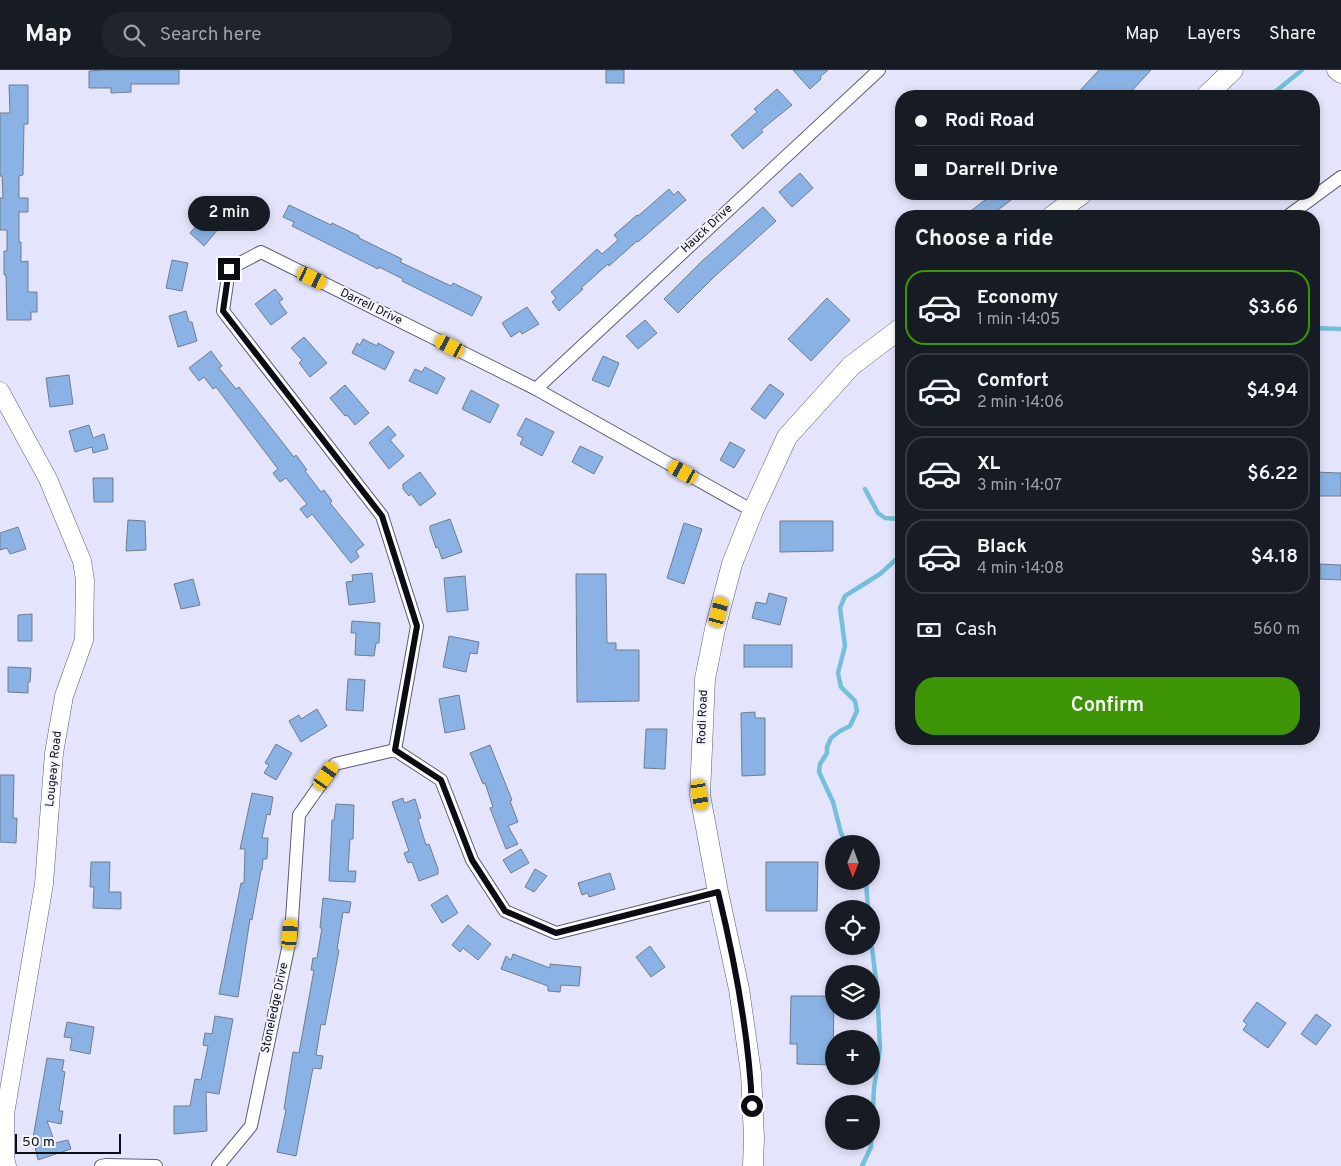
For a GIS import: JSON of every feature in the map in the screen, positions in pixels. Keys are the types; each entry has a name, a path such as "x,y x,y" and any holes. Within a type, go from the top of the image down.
{"main road":[{"path":"1212,90 1233,70"},
{"path":"1060,210 1074,200"},
{"name":"Rodi Road","path":"753,1166 754,1138 751,1073 739,989 700,795 705,679 715,629 732,564 753,511 787,437 850,366 895,332"}],"street":[{"name":"Hauck Drive","path":"536,389 879,70"},
{"path":"1336,70 1341,74"},
{"path":"1320,192 1341,177"},
{"path":"1296,210 1310,200"},
{"name":"Darrell Drive","path":"395,750 417,626 382,516 223,311 229,269 261,252 536,389 753,511"},
{"name":"Lougeay Road","path":"0,391 48,479 82,561 85,580 84,640 64,696 54,753 44,884 5,1114 5,1158 7,1166"},
{"path":"395,750 441,780 472,860 505,911 556,933 718,892"},
{"name":"Stoneledge Drive","path":"218,1166 251,1126 290,934 300,815 335,764 395,750"},
{"path":"101,1166 156,1166"}],"building":[{"path":"179,70 179,84 131,84 131,92 111,93 111,88 89,88 89,71"},
{"path":"606,70 624,70 624,83 606,83"},
{"path":"793,70 828,70 810,89"},
{"path":"1099,70 1151,70 1133,90 1081,90"},
{"path":"9,85 28,85 28,124 24,124 23,175 19,176 19,198 28,198 28,212 19,212 19,242 21,242 21,262 28,261 28,292 37,292 37,312 31,312 31,320 7,320 4,251 7,251 7,230 0,230 0,198 3,198 2,176 0,176 0,113 10,113"},
{"path":"777,89 792,105 761,130 763,132 743,149 731,135 757,112 754,109"},
{"path":"800,173 813,188 792,207 779,192"},
{"path":"669,189 674,195 678,191 686,200 609,266 608,264 559,311 552,302 556,298 551,292 597,249 602,254 618,240 614,235"},
{"path":"253,200 254,208 259,207 262,218 232,225 228,206"},
{"path":"985,200 1011,200 998,210 972,210"},
{"path":"289,205 359,236 359,238 402,259 400,262 451,286 453,283 482,297 472,316 402,281 403,279 379,267 378,269 292,226 294,222 283,217"},
{"path":"763,207 776,221 714,277 678,313 664,299 701,262"},
{"path":"205,216 219,228 204,246 190,233"},
{"path":"172,260 188,263 182,291 166,288"},
{"path":"275,289 283,299 279,302 287,313 271,325 255,304"},
{"path":"827,298 850,320 811,361 788,339"},
{"path":"527,307 539,324 522,334 520,331 511,337 502,323"},
{"path":"186,311 189,322 192,322 197,341 178,347 169,316"},
{"path":"645,320 657,333 638,349 626,336"},
{"path":"304,337 327,363 310,377 299,363 302,360 291,348"},
{"path":"363,339 377,346 378,343 394,352 385,370 352,353 357,343 360,345"},
{"path":"211,351 222,366 219,368 236,389 239,387 294,457 296,455 307,470 305,471 321,492 324,490 332,501 330,503 364,545 356,551 359,557 351,563 312,514 307,518 300,509 307,504 286,478 280,482 273,473 278,469 216,387 213,389 204,377 199,381 189,368"},
{"path":"603,356 619,363 609,387 592,380"},
{"path":"425,367 445,378 437,394 409,381 415,369 422,372"},
{"path":"69,375 73,404 50,407 46,378"},
{"path":"770,384 784,394 765,419 751,409"},
{"path":"345,385 369,413 355,425 330,398"},
{"path":"471,390 499,405 490,423 462,409"},
{"path":"526,418 554,432 542,456 520,444 523,438 517,435"},
{"path":"89,425 93,438 104,434 108,449 93,453 92,447 75,452 69,431"},
{"path":"388,426 396,435 390,440 404,456 389,469 369,443"},
{"path":"730,442 745,450 734,468 720,460"},
{"path":"580,446 603,457 594,474 572,462"},
{"path":"420,472 436,494 420,506 411,494 409,496 403,489 403,484"},
{"path":"1320,472 1341,473 1341,496 1320,496"},
{"path":"93,478 113,478 113,502 94,502"},
{"path":"450,519 462,552 442,559 438,547 436,548 430,526"},
{"path":"128,520 145,521 146,550 126,551"},
{"path":"780,521 833,521 833,551 780,552"},
{"path":"684,523 702,529 684,584 667,578"},
{"path":"18,527 26,549 10,554 7,548 0,550 0,533"},
{"path":"1320,564 1341,565 1341,580 1320,579"},
{"path":"372,573 375,602 349,605 346,582 353,581 352,575"},
{"path":"576,574 606,574 607,643 616,643 616,650 639,650 639,701 577,702"},
{"path":"465,576 468,610 447,612 444,578"},
{"path":"193,579 200,605 181,609 174,584"},
{"path":"769,593 787,598 780,625 752,618 756,602 766,604"},
{"path":"32,614 32,641 18,641 18,615"},
{"path":"352,621 380,623 379,643 376,643 374,656 355,655 356,633 351,633"},
{"path":"449,636 479,642 477,654 470,653 466,672 443,667"},
{"path":"744,645 792,645 792,667 744,667"},
{"path":"8,667 31,668 28,693 8,692"},
{"path":"348,679 365,680 363,711 346,710"},
{"path":"459,695 465,729 445,733 439,699"},
{"path":"317,709 327,726 301,742 289,721 299,715 301,719"},
{"path":"755,712 755,718 765,718 765,775 742,776 741,713"},
{"path":"646,729 667,729 665,769 644,768"},
{"path":"276,744 292,753 276,780 264,773 269,765 265,763"},
{"path":"490,745 512,800 510,801 518,822 508,826 518,844 506,849 490,808 493,807 485,783 483,784 470,753"},
{"path":"0,775 14,775 13,818 17,818 16,843 0,842"},
{"path":"252,793 273,797 270,815 267,814 262,838 268,838 267,859 263,859 252,920 250,919 238,997 219,994 241,883 244,883 245,849 240,849"},
{"path":"403,798 404,803 415,799 421,818 418,819 426,845 429,844 438,869 438,874 419,881 412,862 408,863 404,853 409,851 392,802"},
{"path":"336,804 354,805 353,839 350,839 348,871 356,871 355,882 329,881 332,820 334,820"},
{"path":"521,849 529,863 511,873 503,860"},
{"path":"91,862 110,862 109,892 121,892 121,909 93,908 94,887 90,887"},
{"path":"766,862 818,862 817,911 766,911"},
{"path":"535,869 547,876 534,892 525,887"},
{"path":"610,873 615,889 589,897 588,893 582,895 578,883"},
{"path":"447,895 458,913 442,923 431,905"},
{"path":"323,898 351,902 349,913 343,912 337,949 339,950 325,1025 321,1024 316,1055 323,1056 321,1069 313,1068 296,1156 277,1152 286,1110 284,1109 293,1052 299,1053 314,970 311,970 313,958 317,958 322,928 320,928"},
{"path":"468,925 491,944 478,960 463,948 460,952 452,945"},
{"path":"650,946 665,967 651,977 636,957"},
{"path":"513,954 550,968 550,964 581,967 579,986 561,985 560,992 548,991 548,986 501,969 506,956 511,960"},
{"path":"791,996 825,996 825,1020 834,1020 834,1030 825,1030 825,1065 797,1064 797,1044 790,1044"},
{"path":"1257,1002 1286,1023 1268,1048 1243,1030 1247,1024 1243,1021"},
{"path":"1316,1014 1331,1025 1316,1045 1301,1034"},
{"path":"215,1016 233,1019 219,1094 206,1092 207,1131 174,1134 174,1106 190,1106 195,1079 201,1080 208,1046 203,1045 205,1033 212,1034"},
{"path":"67,1022 94,1027 90,1054 70,1050 72,1038 64,1037"},
{"path":"47,1058 64,1060 62,1071 65,1072 59,1111 63,1111 61,1124 47,1121 55,1143 68,1140 71,1149 38,1160 33,1138"}],"waterway":[{"path":"1277,90 1302,70"},
{"path":"1320,328 1341,329"},
{"path":"865,489 878,513 885,518 895,519"},
{"path":"842,835 833,802 819,772 820,764 827,753 827,747 831,738 850,726 857,711 855,701 841,687 838,673 845,646 840,608 845,596 880,574 895,560"},
{"path":"867,890 867,900"},
{"path":"862,1166 871,1147 874,1088 880,1048 877,988 873,955"}],"route":[{"path":"229,269 223,311 382,516 417,626 395,750 441,780 472,860 505,911 556,933 718,892 739,989 751,1073 752,1106"}]}
